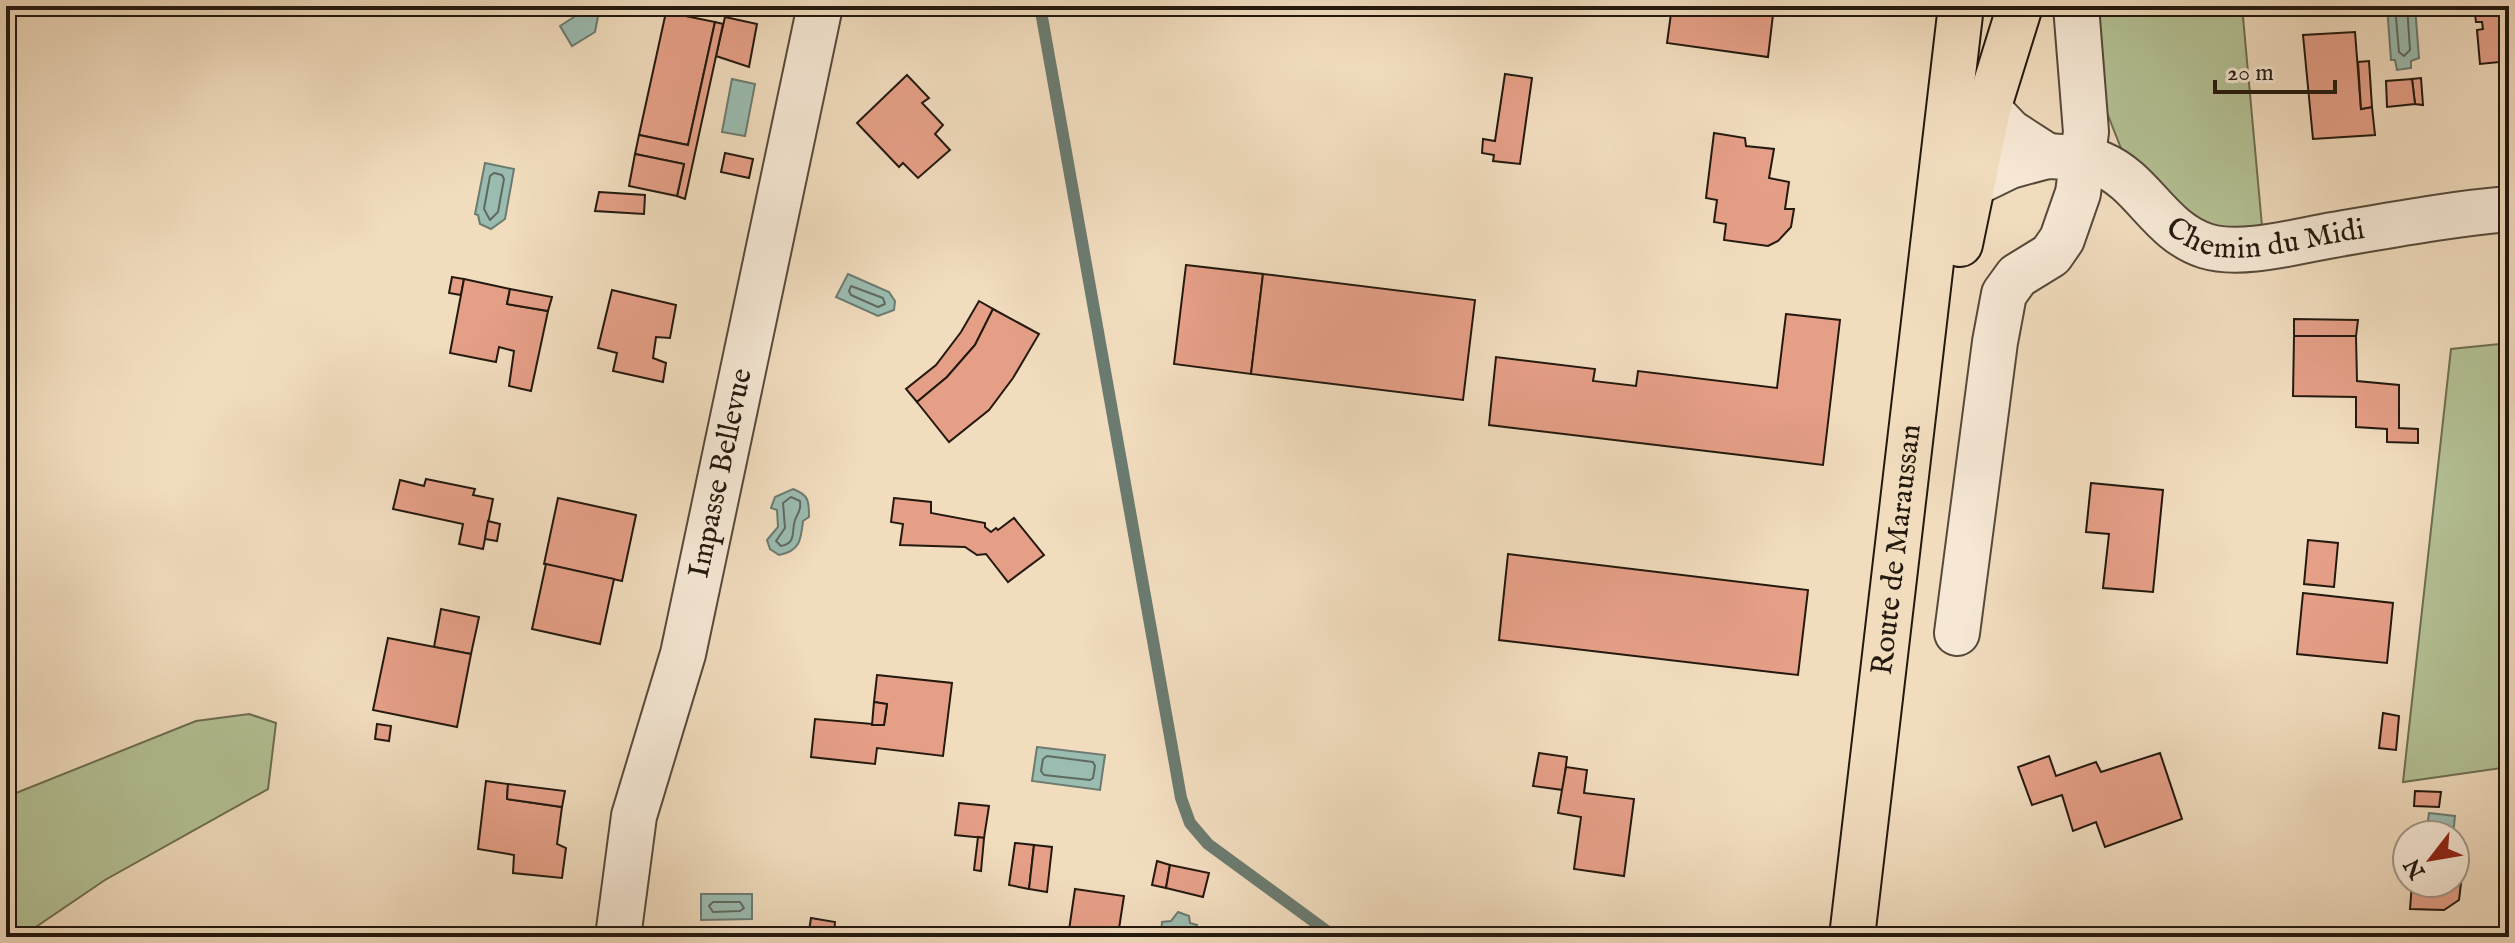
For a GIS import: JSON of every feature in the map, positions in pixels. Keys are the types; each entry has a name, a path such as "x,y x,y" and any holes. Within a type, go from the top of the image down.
{"main road":[{"name":"Route de Maraussan","path":"1885,663 1961,6"},
{"name":"Route de Maraussan","path":"1885,663 1971,185 1988,109 2020,6"},
{"path":"1852,937 1885,663"}],"street":[{"name":"Impasse Bellevue","path":"618,937 634,816 683,654 820,6"},
{"path":"1971,185 2010,166 2066,157 2086,132 2076,6"},
{"name":"Chemin du Midi","path":"1988,109 2010,132 2066,157 2104,165 2130,184 2168,225 2208,247 2232,249 2278,244 2458,213 2509,209"},
{"path":"1957,633 2004,294 2017,276 2051,255 2062,239 2078,193 2066,157"}],"green space":[{"path":"2094,6 2242,6 2262,226 2241,230 2212,229 2183,209 2124,156 2104,105"},
{"path":"2509,343 2509,767 2403,782 2451,349"},
{"path":"249,714 276,723 268,789 105,880 21,937 6,937 6,797 196,721"}],"water":[{"path":"576,6 600,6 595,32 572,46 560,26 574,17"},
{"path":"2387,6 2415,6 2419,58 2411,61 2411,68 2397,70 2395,60 2391,60"},
{"path":"732,79 755,84 745,136 722,132"},
{"path":"485,163 514,169 505,219 491,229 480,224 475,214"},
{"path":"848,274 889,292 895,301 894,310 878,316 836,297"},
{"path":"793,489 807,499 809,517 803,521 800,539 795,547 779,555 770,549 767,540 778,527 777,510 771,508 775,497"},
{"path":"1037,747 1105,755 1100,790 1032,781"},
{"path":"2429,813 2455,816 2455,819 2428,819"},
{"path":"701,894 752,894 752,919 701,920"},
{"path":"1178,912 1189,916 1190,923 1197,925 1195,937 1161,937 1162,922 1171,921"}],"building":[{"path":"1672,6 1774,6 1768,57 1667,43"},
{"path":"2474,6 2509,6 2509,61 2480,64 2477,30 2483,29 2482,22 2476,22"},
{"path":"666,12 715,22 688,145 639,135"},
{"path":"725,17 757,24 749,67 716,56"},
{"path":"715,22 723,24 685,199 677,196 684,164 635,154 639,135 688,145"},
{"path":"2355,32 2361,109 2372,107 2375,135 2313,139 2303,35"},
{"path":"2369,61 2372,107 2361,109 2358,62"},
{"path":"1505,74 1532,78 1520,164 1493,161 1494,155 1482,153 1483,139 1495,141"},
{"path":"907,75 929,98 922,103 943,125 935,134 950,150 918,178 903,163 899,167 857,123"},
{"path":"2421,78 2423,105 2415,104 2412,79"},
{"path":"2412,79 2415,104 2387,107 2386,81"},
{"path":"1714,133 1745,138 1746,146 1774,149 1769,178 1789,182 1785,209 1794,209 1791,227 1778,241 1768,246 1724,240 1726,224 1714,222 1717,200 1706,198"},
{"path":"725,153 753,159 749,178 721,172"},
{"path":"635,154 684,164 677,196 629,186"},
{"path":"599,192 645,195 644,214 595,211"},
{"path":"1186,265 1263,274 1251,374 1174,364"},
{"path":"1263,274 1475,300 1463,400 1251,374"},
{"path":"452,277 464,279 461,295 449,293"},
{"path":"464,279 510,289 507,304 548,311 531,391 509,386 514,351 499,347 496,362 450,353"},
{"path":"2509,279 2509,329 2505,329 2500,280"},
{"path":"510,289 552,297 548,311 507,304"},
{"path":"612,290 676,305 670,338 656,337 653,358 666,363 663,382 613,371 617,353 598,348"},
{"path":"979,301 993,309 975,345 947,377 917,402 906,389 936,365"},
{"path":"993,309 1039,334 1013,378 989,410 949,442 917,402 947,377 975,345"},
{"path":"1786,314 1840,320 1823,465 1489,425 1496,357 1595,369 1593,381 1636,386 1638,371 1777,388"},
{"path":"2294,319 2358,320 2356,336 2294,336"},
{"path":"2294,336 2356,336 2357,381 2399,385 2399,428 2418,429 2418,443 2387,442 2387,429 2356,427 2356,397 2293,396"},
{"path":"426,479 475,489 473,495 493,499 483,549 459,544 463,524 393,509 400,480 424,486"},
{"path":"2091,483 2163,490 2153,592 2103,588 2109,534 2086,532"},
{"path":"558,498 636,515 622,581 544,564"},
{"path":"894,498 931,502 931,513 985,523 991,532 1014,518 1044,555 1008,582 986,554 977,555 965,547 900,545 903,524 891,522"},
{"path":"488,521 500,524 497,541 485,539"},
{"path":"2308,540 2338,543 2334,587 2304,584"},
{"path":"1508,554 1808,590 1798,675 1499,640"},
{"path":"546,564 614,579 600,644 532,629"},
{"path":"2303,593 2393,603 2387,663 2297,654"},
{"path":"441,609 479,617 471,654 434,647"},
{"path":"388,638 471,654 457,727 373,710"},
{"path":"877,675 952,683 943,756 877,748 875,764 811,757 815,719 884,725 887,704 874,702"},
{"path":"874,702 887,704 884,725 872,725"},
{"path":"2383,713 2399,716 2396,750 2379,748"},
{"path":"377,724 391,726 389,741 375,739"},
{"path":"1539,753 1567,757 1563,790 1533,786"},
{"path":"2160,753 2182,819 2105,847 2096,822 2073,831 2062,795 2032,805 2018,767 2049,756 2056,776 2096,762 2101,772"},
{"path":"1566,767 1587,770 1584,793 1634,799 1624,876 1574,869 1581,817 1558,813"},
{"path":"486,781 508,784 507,799 562,807 557,844 566,848 562,878 513,873 514,855 478,849"},
{"path":"508,784 565,791 562,807 507,799"},
{"path":"2415,791 2441,792 2439,807 2414,806"},
{"path":"959,803 989,806 984,838 955,835"},
{"path":"978,837 984,838 981,871 974,870"},
{"path":"1015,843 1034,845 1029,889 1009,885"},
{"path":"1034,845 1052,847 1047,892 1029,889"},
{"path":"1157,861 1170,865 1166,888 1152,885"},
{"path":"1170,865 1209,873 1203,897 1166,888"},
{"path":"1075,889 1124,896 1118,935 1129,937 1068,937"},
{"path":"2411,899 2459,899 2444,910 2410,909"},
{"path":"811,918 835,922 834,934 852,937 808,937"}],"waterway":[{"path":"1040,6 1181,798 1190,823 1208,844 1335,937"}]}
